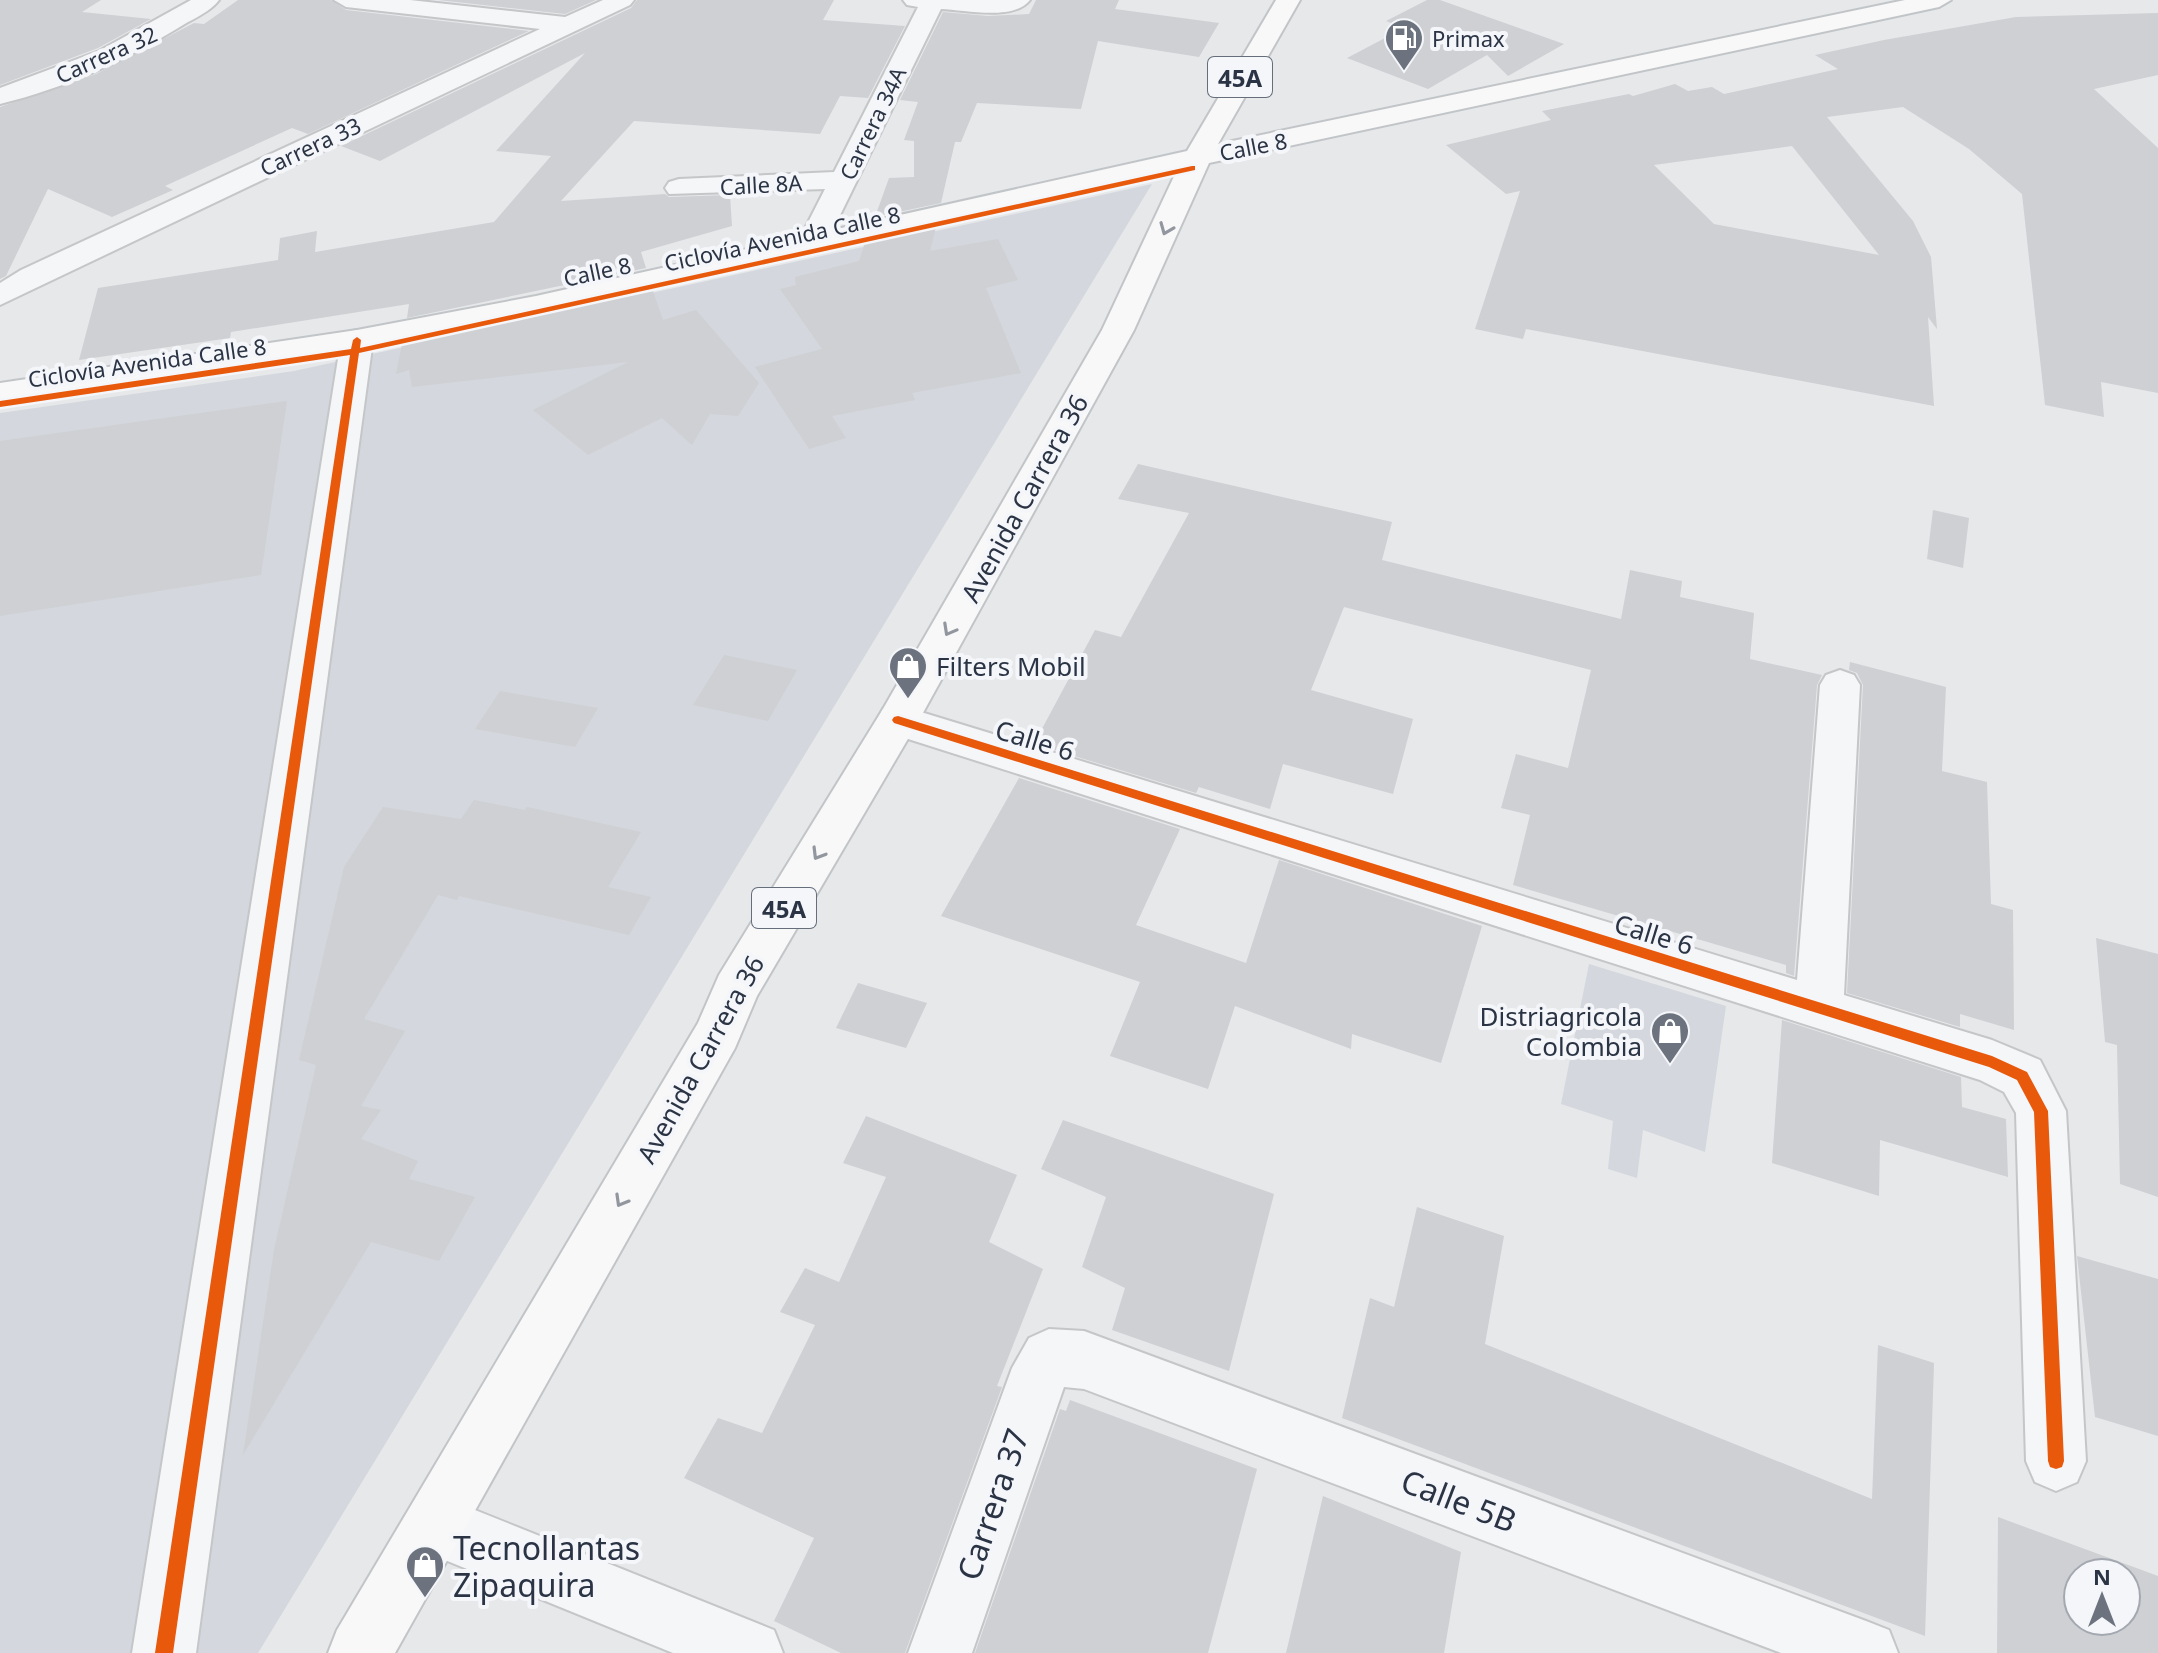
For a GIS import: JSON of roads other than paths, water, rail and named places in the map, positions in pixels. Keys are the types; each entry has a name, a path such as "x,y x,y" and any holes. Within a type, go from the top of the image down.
{"main road":[{"name":"Avenida Carrera 36","path":"360,1653 718,1033 736,989 898,720 1142,288 1197,157 1243,71 1288,0"},
{"name":"Calle 8","path":"0,393 357,340 811,246 1197,157 1939,0"}],"street":[{"name":"Carrera 32","path":"0,96 22,91 120,50 155,33 207,0"},
{"path":"346,0 569,25"},
{"name":"Carrera 33","path":"0,296 32,276 622,0"},
{"path":"915,0 1016,2"},
{"name":"Carrera 34A","path":"811,246 933,1"},
{"name":"Calle 8A","path":"679,188 844,180"},
{"path":"164,1653 357,340"},
{"path":"1819,1008 1840,685"},
{"name":"Calle 6","path":"898,720 1992,1062 2022,1076 2041,1111 2056,1461"},
{"name":"Carrera 37","path":"940,1653 1032,1388 1049,1358"},
{"name":"Calle 5B","path":"1049,1358 1084,1360 1866,1653"},
{"path":"435,1525 751,1653"}],"place":[{"name":"Primax","path":"1404,72"},
{"name":"Filters Mobil","path":"908,700"},
{"name":"Distriagricola Colombia","path":"1670,1065"},
{"name":"Tecnollantas Zipaquira","path":"425,1599"}]}
